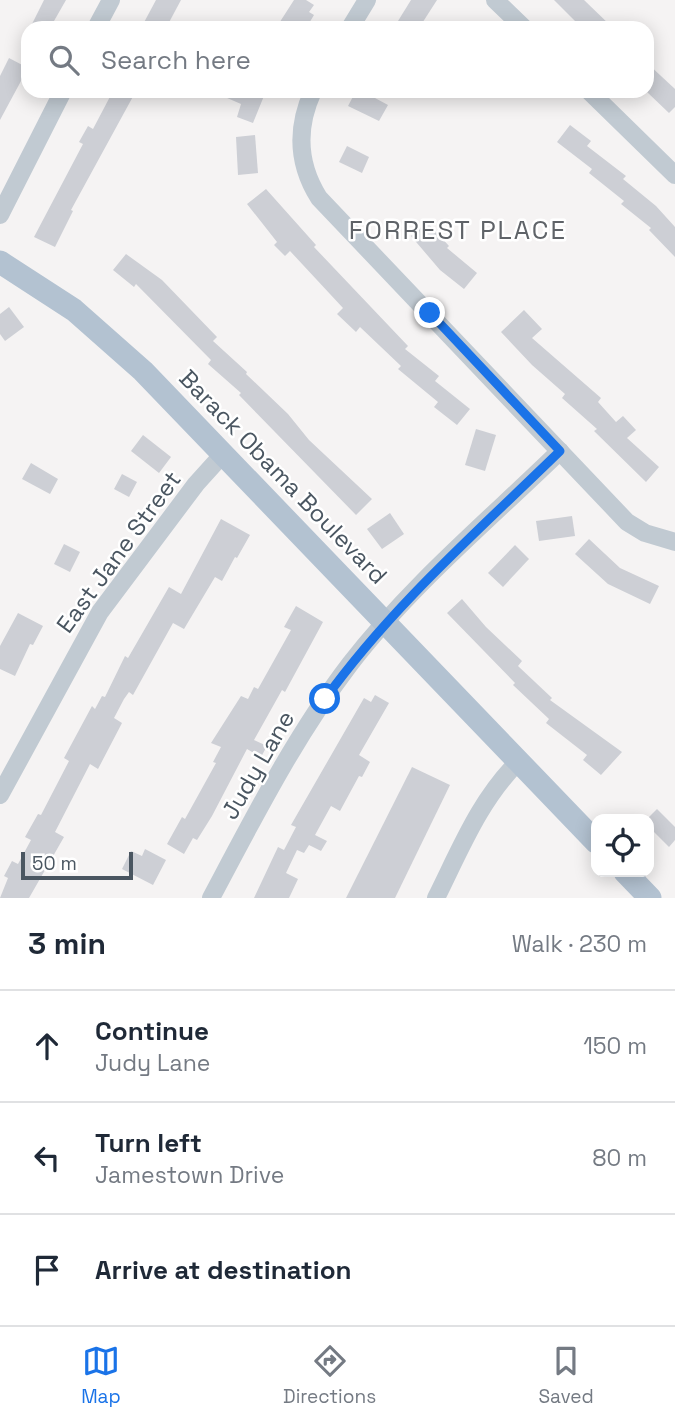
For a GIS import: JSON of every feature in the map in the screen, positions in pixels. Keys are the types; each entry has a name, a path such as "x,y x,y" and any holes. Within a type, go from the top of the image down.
{"main road":[{"name":"Barack Obama Boulevard","path":"0,262 74,310 144,371 591,837"},
{"path":"630,877 650,898"}],"street":[{"path":"100,21 111,0"},
{"path":"354,21 367,0"},
{"path":"495,0 517,21"},
{"path":"0,215 59,98"},
{"path":"310,98 303,116 301,151 309,182 319,198 627,522 645,533 675,542"},
{"path":"596,98 675,174"},
{"name":"Judy Lane","path":"211,898 325,699 416,588 560,451"},
{"name":"East Jane Street","path":"0,795 100,612 196,484 224,453"},
{"path":"436,898 487,799 499,781 519,761"}],"building":[{"path":"44,0 66,0 54,21 34,21"},
{"path":"156,0 181,0 170,21 145,21"},
{"path":"294,0 306,0 314,5 309,12 314,15 310,21 280,21"},
{"path":"411,0 437,0 424,21 398,21"},
{"path":"554,0 584,0 606,21 575,21"},
{"path":"9,58 21,64 21,81 0,120 0,76"},
{"path":"654,70 675,89 675,107 669,113 653,98"},
{"path":"109,98 132,98 71,210 73,211 55,247 34,237 83,144 79,142 88,126 93,129"},
{"path":"227,98 263,98 253,123 237,117 241,104"},
{"path":"352,98 375,98 388,105 379,121 348,106"},
{"path":"570,125 591,141 587,146 626,176 623,179 656,206 675,227 675,257 649,230 651,228 621,204 624,201 589,173 592,169 557,142"},
{"path":"255,135 258,173 238,175 236,137"},
{"path":"347,146 369,157 362,173 339,162"},
{"path":"266,189 316,245 314,247 408,346 405,349 439,376 435,381 470,409 457,425 434,407 438,402 398,369 401,366 360,327 356,332 337,314 343,308 290,251 285,256 274,245 277,242 247,204"},
{"path":"427,222 449,246 447,248 477,273 464,289 440,270 411,236"},
{"path":"126,254 162,280 217,337 213,341 288,414 309,440 372,499 356,515 239,395 241,393 208,364 211,360 136,284 134,287 113,270"},
{"path":"9,307 24,327 5,341 0,334 0,314"},
{"path":"524,310 542,329 532,338 601,398 598,402 616,422 623,416 636,430 627,438 659,467 646,482 594,431 597,429 562,398 565,394 532,365 501,332"},
{"path":"476,429 496,435 485,471 465,465"},
{"path":"143,435 171,457 159,473 131,451"},
{"path":"31,463 58,479 50,494 22,479"},
{"path":"122,474 137,482 129,497 114,489"},
{"path":"390,513 404,534 382,549 367,529"},
{"path":"572,516 575,536 539,541 536,521"},
{"path":"221,519 250,535 237,558 235,557 222,581 215,577 184,629 173,623 133,695 129,692 124,699 114,718 122,723 98,769 90,764 55,832 64,837 29,898 0,898 8,878 4,876 12,861 18,864 31,840 25,837 38,814 41,815 69,761 64,758 92,706 95,709 102,696 105,697 125,656 128,658 169,587 181,594"},
{"path":"589,539 620,568 659,586 650,604 608,584 575,554"},
{"path":"64,544 80,552 70,572 54,564"},
{"path":"515,545 529,559 503,587 488,573"},
{"path":"462,599 486,627 522,661 518,666 552,698 550,700 622,752 601,775 583,760 587,755 546,723 549,719 513,685 515,683 447,613"},
{"path":"296,606 323,622 285,692 282,690 254,740 267,746 261,757 247,749 212,816 197,840 193,838 184,854 167,844 182,817 185,819 216,763 213,762 221,747 211,743 241,696 248,699 254,687 258,689 291,630 284,627"},
{"path":"18,613 43,626 33,645 30,644 15,676 0,669 0,646"},
{"path":"375,695 389,703 359,755 370,762 340,811 331,806 315,835 327,841 321,851 309,845 304,853 297,850 286,873 298,879 289,898 254,898 278,847 284,850 296,827 291,825 364,698 371,702"},
{"path":"412,767 450,785 395,898 346,898"},
{"path":"657,809 675,827 675,840 669,847 654,832 652,814"},
{"path":"145,849 166,860 153,885 122,869 131,851 142,856"}],"district":[{"name":"FORREST PLACE","path":"458,230"}],"route":[{"path":"325,699 351,663 416,588 560,451 430,313"}]}
